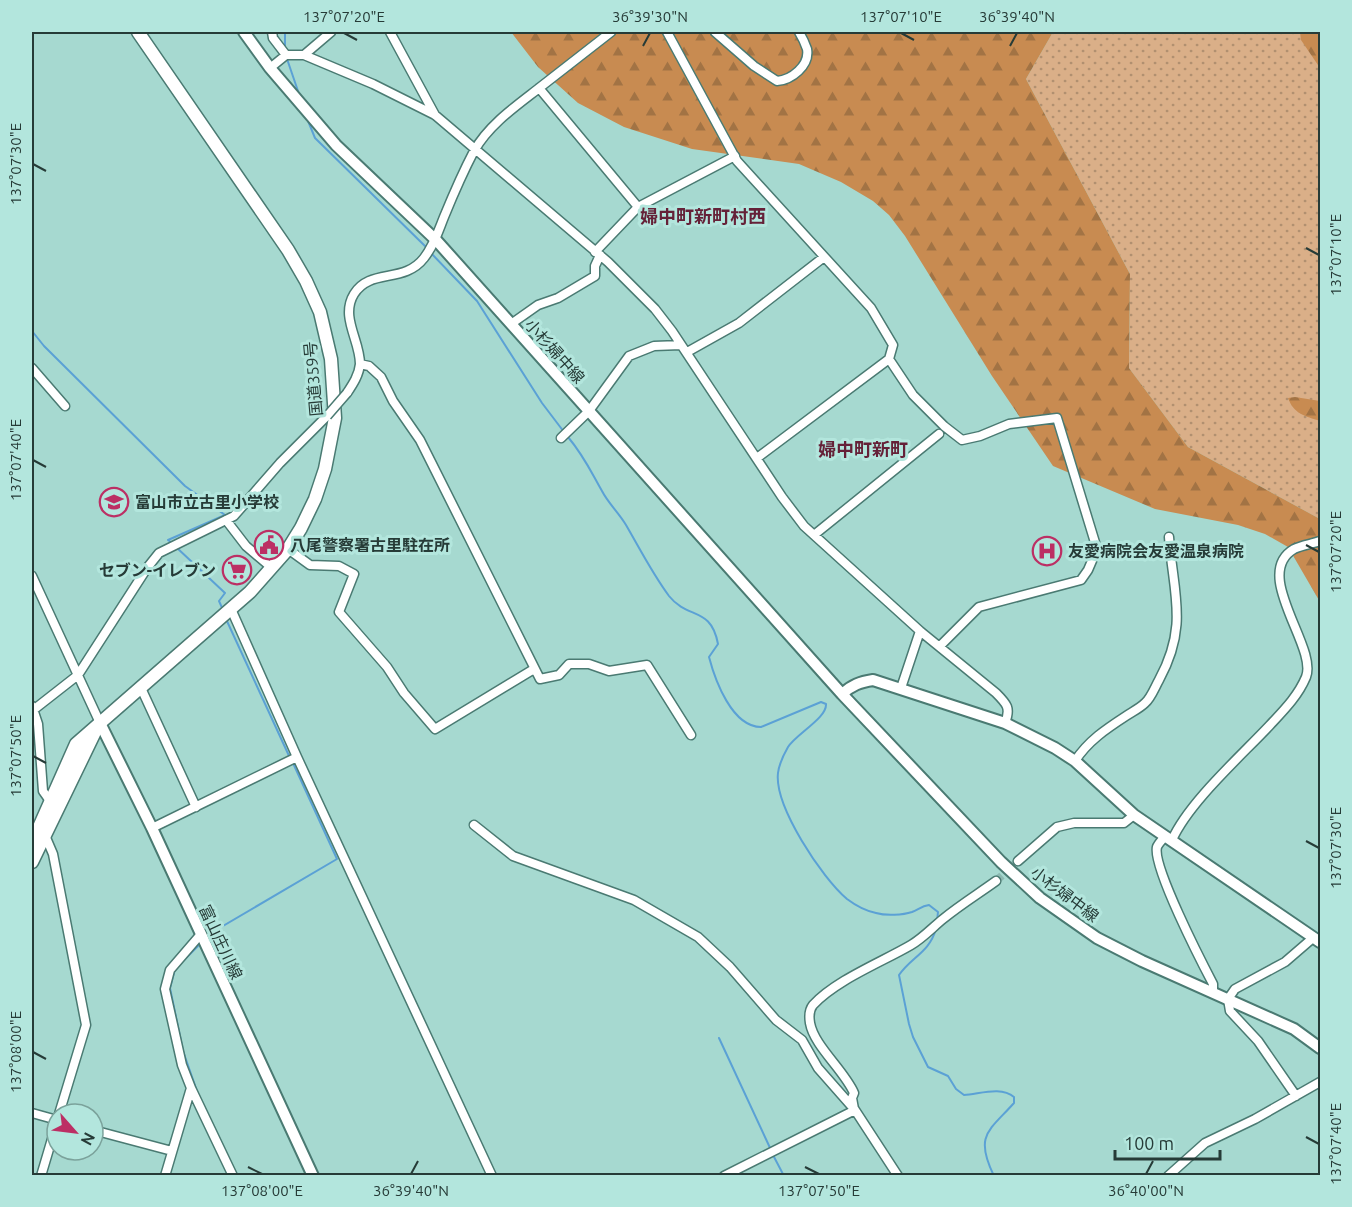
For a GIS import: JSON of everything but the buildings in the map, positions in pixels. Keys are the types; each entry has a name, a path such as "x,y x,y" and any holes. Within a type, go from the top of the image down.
{"highway":[{"name":"国道359号","path":"32,843 76,744 231,609 288,549 315,499 332,441 335,418 331,359 323,323 306,281 288,250 138,32"},
{"name":"国道359号","path":"32,862 99,723"}],"main road":[{"name":"小杉婦中線","path":"244,32 270,68 336,145 436,240 842,694 1001,862 1040,898 1097,938 1142,961 1294,1029 1320,1048"},
{"path":"842,694 850,686 861,681 873,680 1005,723 1034,736 1075,761 1134,815 1317,940"},
{"name":"富山庄川線","path":"99,723 152,828 313,1176"}],"street":[{"path":"272,32 273,38 286,55"},
{"path":"304,55 331,32"},
{"path":"390,32 435,116"},
{"path":"50,801 43,791 38,724 32,708 78,675 159,553 234,516 280,463 347,393 358,376 360,364 348,317 354,294 362,284 374,278 400,275 424,259 436,240 475,149 500,119 611,32"},
{"path":"668,32 735,156 871,308 892,345 889,359 757,458"},
{"path":"715,32 754,66 777,81 785,81 794,76 804,63 807,52 799,32"},
{"path":"270,68 286,55 304,55 373,84 435,116 598,253 655,309 685,348 804,526 920,631 1007,704 1009,711 1005,723"},
{"path":"539,88 638,207"},
{"path":"511,324 538,304 558,298 595,276 598,253 638,207 735,156"},
{"path":"561,438 589,411 629,356 654,346 685,348 739,323 824,256"},
{"path":"889,359 913,395 944,426 962,440 980,436 1010,424 1057,418 1097,549 1081,580 979,607 940,646"},
{"path":"360,364 369,366 381,377 393,401 420,440 540,679 559,675 569,664 589,664 609,671 647,665 691,735"},
{"path":"32,368 35,377 65,405"},
{"path":"814,534 939,434"},
{"path":"225,520 246,546 272,568"},
{"path":"1075,761 1092,740 1146,703 1166,667 1176,638 1178,597 1169,537"},
{"path":"1214,992 1213,984 1188,934 1158,861 1157,847 1168,838 1192,809 1292,702 1306,676 1308,664 1284,598 1280,578 1281,567 1292,550 1320,541"},
{"path":"288,549 310,565 339,566 354,574 339,612 387,667 404,693 435,729 534,669"},
{"path":"32,576 99,723"},
{"path":"231,609 297,757 492,1176"},
{"path":"901,688 920,631"},
{"path":"141,688 196,807"},
{"path":"152,828 297,757"},
{"path":"1018,861 1057,827 1074,823 1124,823 1134,815"},
{"path":"474,825 513,856 634,900 698,937 730,967 776,1020 802,1040 818,1068 855,1110 898,1176"},
{"path":"45,833 54,854 86,1025 63,1102"},
{"path":"855,1110 852,1098 854,1093 850,1084 815,1035 810,1023 810,1010 813,1005 833,989 880,960 912,944 996,881"},
{"path":"201,934 170,970 165,989 182,1065 232,1176"},
{"path":"1296,1096 1258,1041 1230,1011 1228,999 1235,989 1285,962 1317,940"},
{"path":"1168,1176 1205,1143 1255,1119 1320,1082"},
{"path":"165,1176 191,1088"},
{"path":"724,1176 855,1110"},
{"path":"105,1133 172,1151"}],"shaded area":[{"path":"1053,32 1320,32 1320,519 1188,447 1129,368 1130,274 1026,79"}],"green space":[{"path":"511,32 1053,32 1026,79 1130,274 1129,368 1188,447 1320,519 1320,602 1288,547 1265,534 1238,525 1155,509 1053,466 992,376 905,236 889,215 873,201 841,182 799,164 692,149 624,127 578,103 538,67"},
{"path":"1300,32 1320,32 1320,68 1301,40"},
{"path":"1288,398 1320,401 1320,421 1305,416 1293,408"}],"waterway":[{"path":"285,32 285,48"},
{"path":"286,56 299,94"},
{"path":"306,116 315,138 427,248"},
{"path":"430,252 477,301 542,403 564,432"},
{"path":"32,331 44,346 185,486 225,515 168,540 172,543"},
{"path":"568,437 583,457 604,495 623,521 669,596 676,603 704,618 715,632 718,644 709,657 720,689 733,711 751,725 761,727 821,702 826,704 822,715 788,747 778,773 779,787 791,822 825,875 847,899 857,906 889,915 912,912 929,905 938,912 937,921"},
{"path":"176,547 225,593 219,601 223,610"},
{"path":"226,619 290,758"},
{"path":"206,937 337,859 293,763"},
{"path":"936,929 929,944 899,975 909,1024 928,1067 948,1076 956,1089 964,1095 997,1091 1014,1097 1014,1103 991,1128 985,1142 985,1151 994,1176"},
{"path":"183,961 200,944"},
{"path":"175,969 170,988 183,1051 198,1094"},
{"path":"719,1038 771,1150"},
{"path":"773,1155 784,1176"}],"tunnel":[{"path":"996,881 1018,861"}],"place":[{"name":"富山市立古里小学校","path":"114,502"},
{"name":"八尾警察署古里駐在所","path":"269,545"},
{"name":"友愛病院会友愛温泉病院","path":"1047,551"},
{"name":"セブン-イレブン","path":"237,570"}],"district":[{"name":"婦中町新町村西","path":"703,216"},
{"name":"婦中町新町","path":"863,449"}]}
